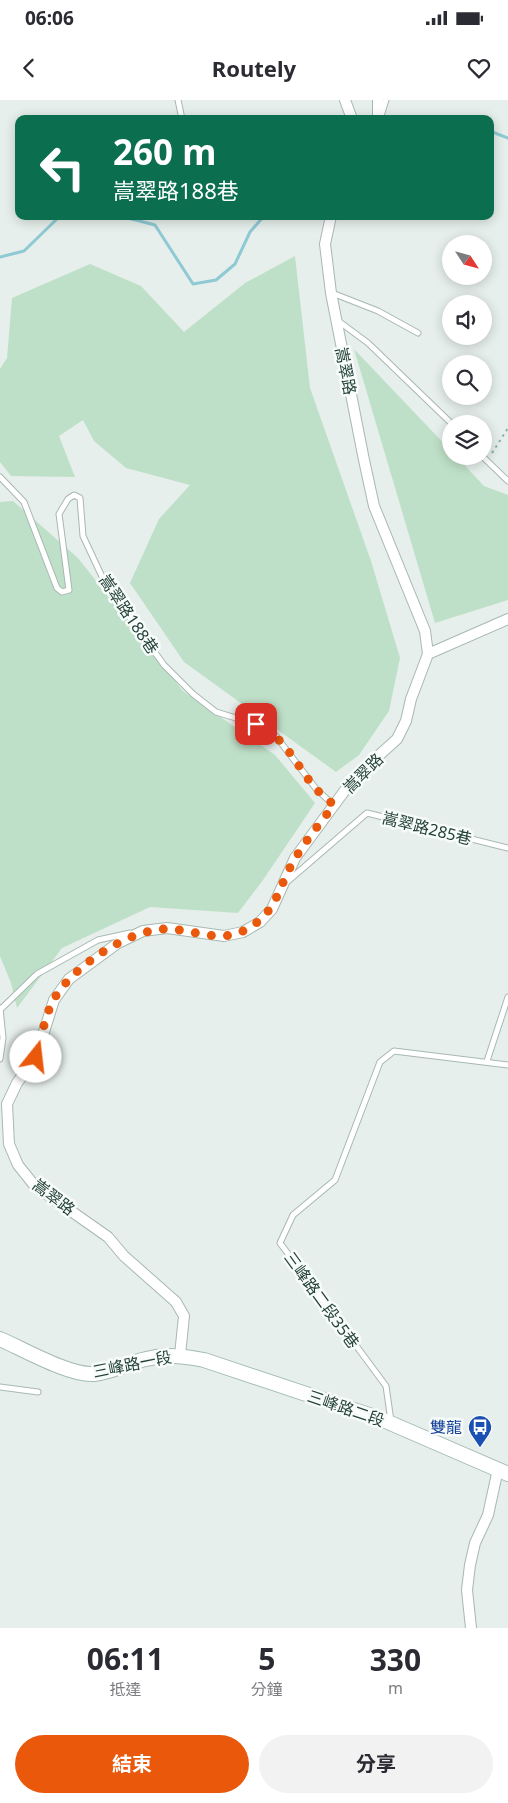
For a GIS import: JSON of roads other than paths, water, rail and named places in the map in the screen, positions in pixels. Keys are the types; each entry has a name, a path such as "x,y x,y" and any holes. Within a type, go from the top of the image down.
{"street":[{"path":"346,100 351,115"},
{"path":"378,100 380,115"},
{"name":"嵩翠路","path":"180,1355 184,1316 176,1302 124,1256 108,1237 34,1185 18,1165 9,1144 7,1104 17,1083 36,1057 54,1000 69,979 95,958 118,943 143,931 168,928 224,936 243,932 260,922 272,909 295,858 354,778 397,739 428,654 425,631 374,506 331,293 325,244 331,220"},
{"path":"428,654 508,619"},
{"name":"三峰路一段","path":"0,1339 75,1371 92,1374 110,1371 146,1359 180,1355"},
{"name":"三峰路二段","path":"180,1355 204,1360 392,1424 503,1472"},
{"path":"471,1628 467,1590 470,1565 475,1542 488,1514 503,1472"}],"lane":[{"path":"178,100 181,115"},
{"path":"381,115 386,100"},
{"path":"331,293 378,311 418,333"},
{"path":"336,320 368,343 443,415"},
{"path":"490,465 508,481"},
{"name":"嵩翠路188巷","path":"0,477 24,502 57,588 62,592 69,590 59,514 68,499 74,495 80,498 84,536 105,583 164,665 193,694 216,712 256,724 275,735 317,790 334,805"},
{"name":"嵩翠路285巷","path":"282,886 367,813 508,848"},
{"path":"0,1059 4,1038 1,1008 37,974 98,940 143,931"},
{"path":"487,1061 508,997"},
{"name":"三峰路二段35巷","path":"392,1424 386,1386 280,1243 293,1215 335,1180 380,1062 394,1051 508,1065"},
{"path":"0,1387 38,1392"}],"waterway":[{"path":"494,133 508,138"},
{"path":"0,257 24,251 56,220"},
{"path":"136,220 155,225 193,284 216,280 235,264 250,232 260,220"}],"place":[{"name":"雙龍","path":"480,1448"}]}
